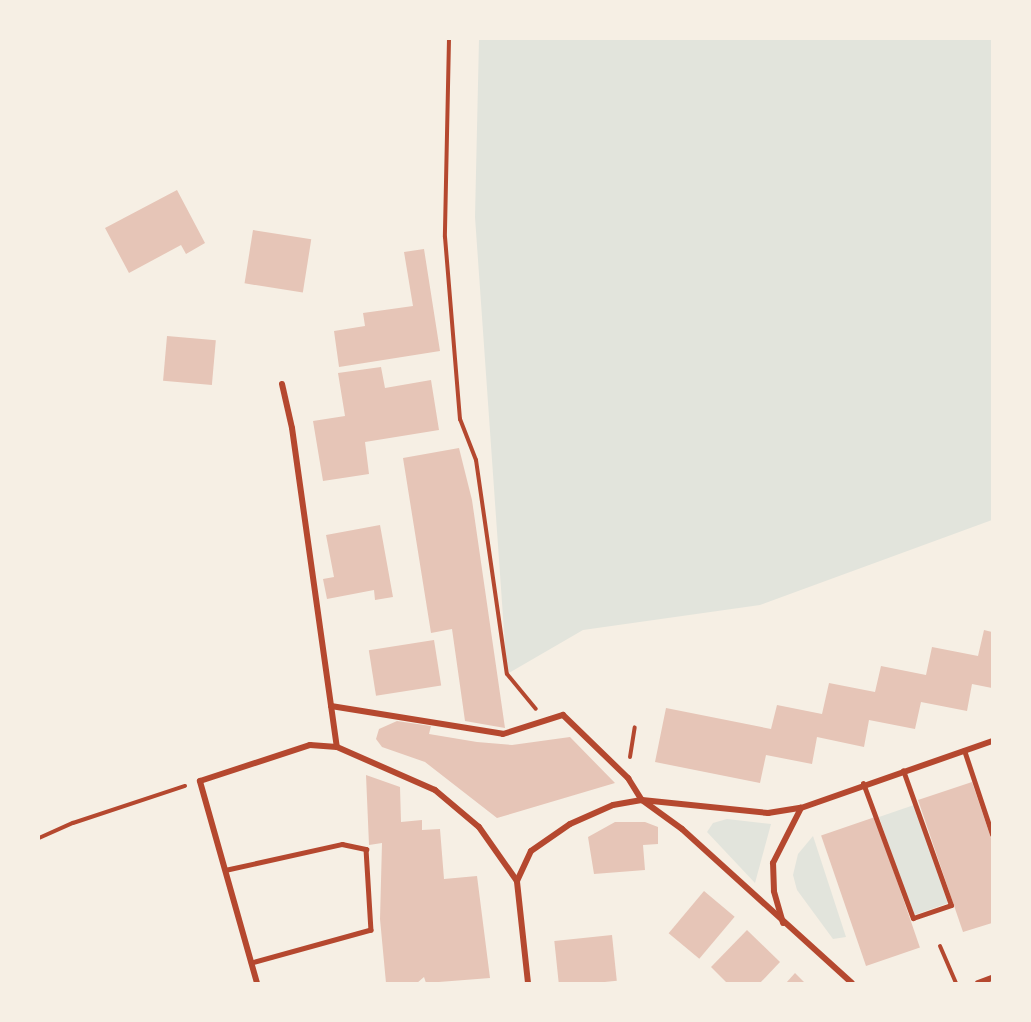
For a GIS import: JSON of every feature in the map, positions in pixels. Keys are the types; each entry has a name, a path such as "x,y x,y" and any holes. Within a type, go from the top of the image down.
{"street":[{"path":"282,384 292,428 337,747"},
{"path":"331,706 503,734 563,715 628,778 642,800 682,829 784,924 852,983"},
{"path":"517,881 531,851 570,824 613,805 642,800 768,813 801,808 863,783 992,741"},
{"path":"257,983 200,781 310,745 337,747 435,790 479,827 517,881 528,983"},
{"path":"964,750 992,834"},
{"path":"863,783 913,918 951,905 903,770"},
{"path":"784,924 774,891 772,863 801,808"},
{"path":"978,983 992,978"}],"lane":[{"path":"225,870 342,844 366,849 371,930 251,963"}],"path":[{"path":"449,39 445,237 460,419 476,460 507,674 546,721"},
{"path":"630,757 635,727"},
{"path":"39,838 73,823 200,781"},
{"path":"940,946 956,983"}],"shaded area":[{"path":"479,39 992,39 992,520 760,605 583,630 507,674 475,217"},
{"path":"914,805 948,903 913,915 879,817"},
{"path":"727,819 771,824 755,883 707,832 713,823"},
{"path":"813,836 846,937 833,939 797,890 793,875 798,854"}],"building":[{"path":"177,190 205,243 186,254 181,245 129,273 105,228"},
{"path":"253,230 311,239 303,293 245,283"},
{"path":"424,249 440,351 339,367 334,331 365,326 363,313 413,306 404,252"},
{"path":"167,336 216,340 212,385 163,381"},
{"path":"381,367 385,388 431,380 439,430 365,442 369,474 323,481 313,421 345,416 338,373"},
{"path":"459,448 472,500 505,728 465,721 452,629 431,633 403,458"},
{"path":"380,525 393,597 375,600 374,590 327,599 323,579 334,577 326,535"},
{"path":"984,630 992,632 992,688 972,684 967,711 921,702 915,729 869,720 864,747 817,737 812,764 766,755 760,783 655,762 666,708 771,729 777,705 822,714 829,683 875,692 881,666 926,675 932,647 978,656"},
{"path":"434,640 441,685 376,696 369,650"},
{"path":"397,721 431,726 429,734 477,742 512,745 570,737 615,783 497,818 425,762 382,747 376,739 379,729"},
{"path":"366,775 400,787 401,822 422,820 422,830 440,829 444,879 477,876 490,978 426,983 424,977 417,983 386,983 380,919 382,843 369,845"},
{"path":"972,782 992,841 992,923 963,932 918,800"},
{"path":"875,817 920,947 866,966 821,836"},
{"path":"615,822 645,822 658,827 658,844 643,845 645,870 594,874 588,837"},
{"path":"704,891 735,917 699,959 669,933"},
{"path":"747,930 780,962 760,983 727,983 711,967"},
{"path":"612,935 617,981 559,983 554,941"},
{"path":"795,973 805,983 786,983"}]}
